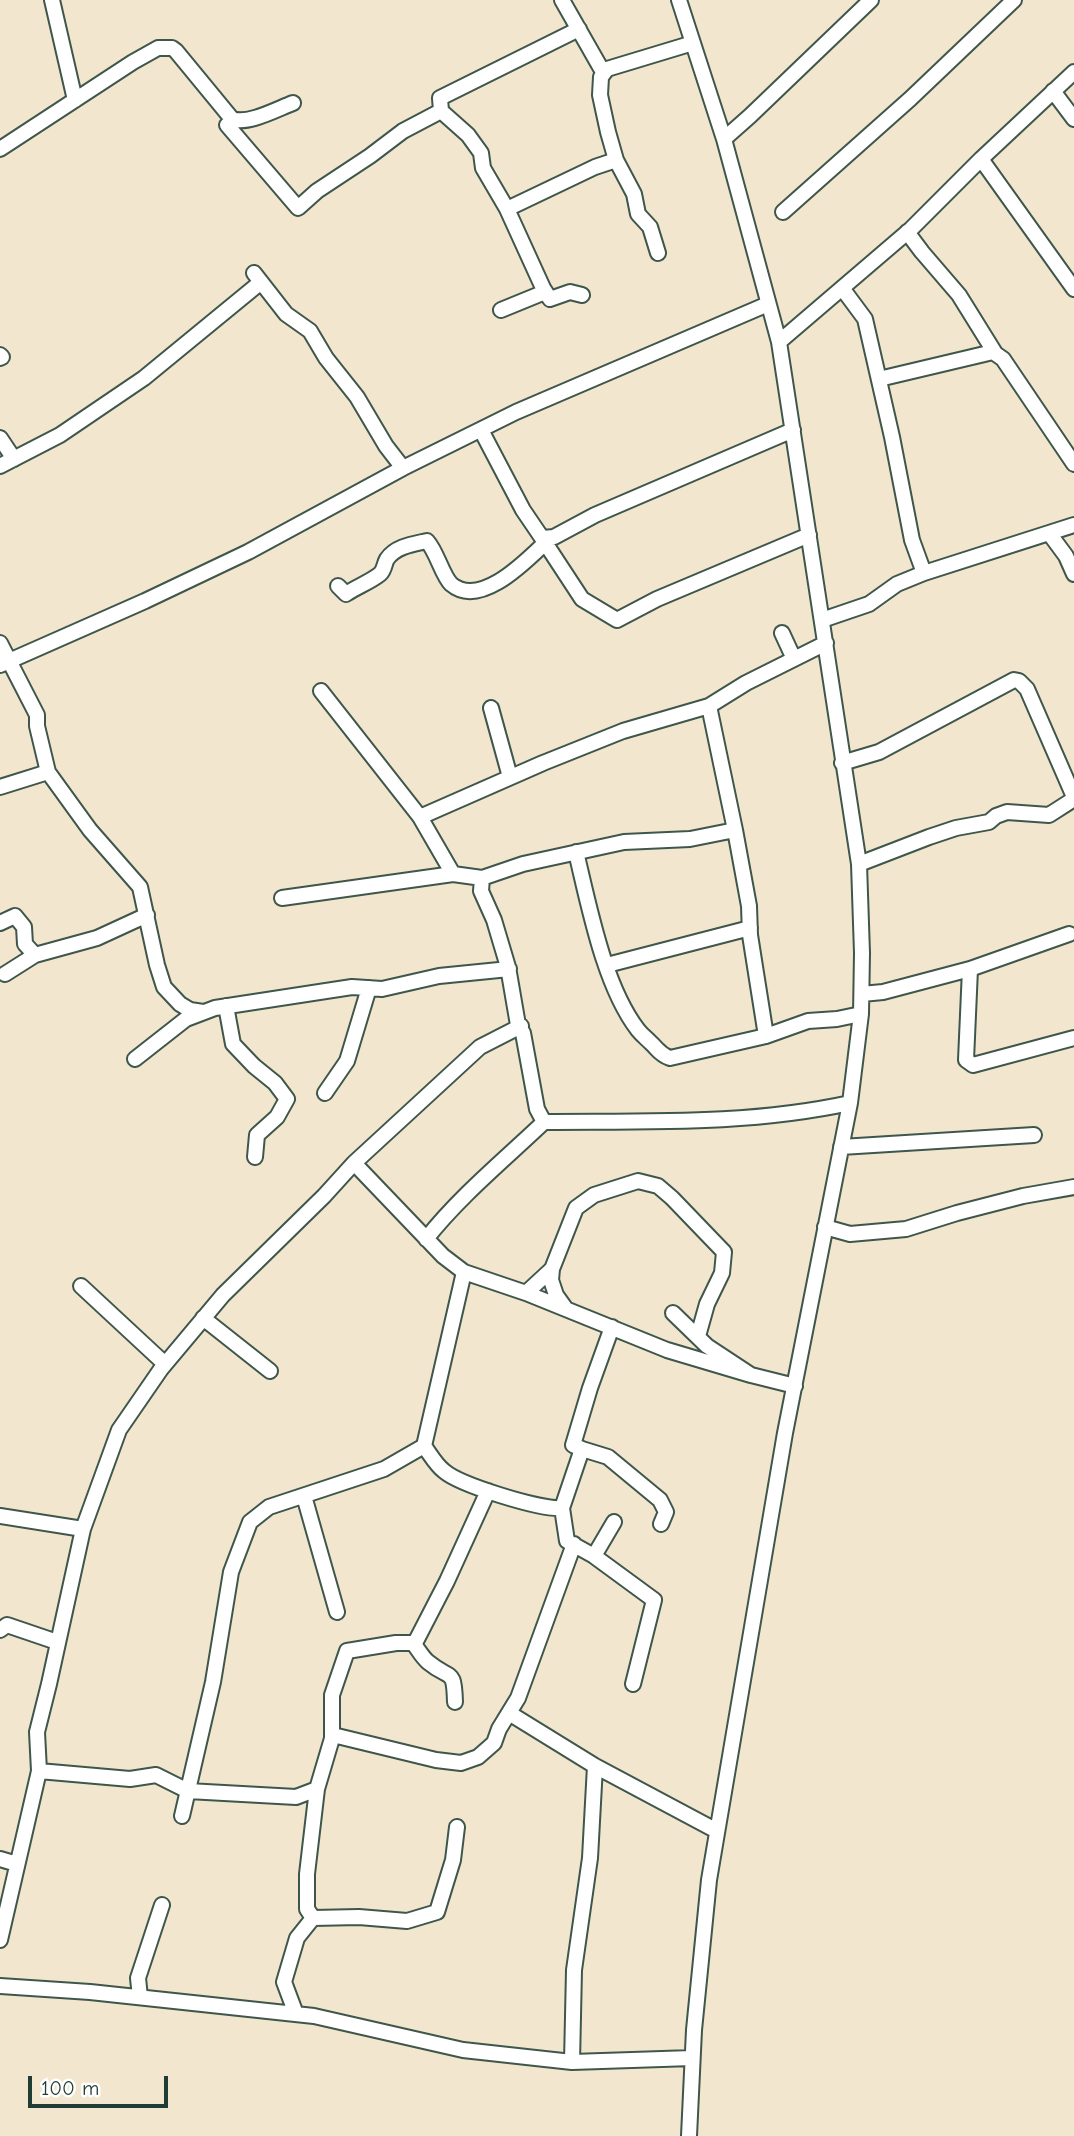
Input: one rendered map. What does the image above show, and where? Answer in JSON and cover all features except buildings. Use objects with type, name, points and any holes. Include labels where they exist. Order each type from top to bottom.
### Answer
[{"type":"street","points":[[52,0],[75,100]]},
{"type":"street","points":[[562,0],[603,72],[600,95],[616,160],[634,194],[638,214],[654,235],[658,253]]},
{"type":"street","points":[[679,0],[724,139],[779,342],[859,864],[862,994],[862,1014],[850,1103],[756,1595],[716,1831],[694,2030],[689,2136]]},
{"type":"street","points":[[724,139],[871,0]]},
{"type":"street","points":[[783,212],[910,99],[1013,0]]},
{"type":"street","points":[[579,29],[440,99],[441,111],[468,135],[481,153],[483,168],[507,209],[550,299],[570,292],[582,295]]},
{"type":"street","points":[[603,72],[693,43]]},
{"type":"street","points":[[0,149],[158,48],[176,51],[232,119],[249,120],[293,103]]},
{"type":"street","points":[[779,342],[907,232],[1074,72]]},
{"type":"street","points":[[1053,91],[1074,119]]},
{"type":"street","points":[[227,125],[298,208],[317,191],[403,131],[441,111]]},
{"type":"street","points":[[981,159],[1074,289]]},
{"type":"street","points":[[507,209],[595,167],[616,160]]},
{"type":"street","points":[[907,232],[958,295],[995,353],[1003,359],[1074,464]]},
{"type":"street","points":[[0,466],[60,435],[144,378],[258,278],[286,314],[310,331],[403,468]]},
{"type":"street","points":[[842,288],[865,319],[912,540],[924,573]]},
{"type":"street","points":[[502,310],[545,292]]},
{"type":"street","points":[[5,663],[248,552],[403,468],[516,412],[768,304]]},
{"type":"street","points":[[879,379],[995,353]]},
{"type":"street","points":[[481,429],[523,510],[582,599],[617,620],[657,599],[809,535]]},
{"type":"street","points":[[338,586],[346,594],[378,576],[388,558],[399,549],[408,544],[427,541],[450,583],[463,590],[478,590],[494,585],[513,572],[543,541],[595,515],[793,430]]},
{"type":"street","points":[[0,438],[14,459]]},
{"type":"street","points":[[822,620],[869,604],[897,584],[924,573],[1074,525]]},
{"type":"street","points":[[1049,533],[1066,556],[1074,574]]},
{"type":"street","points":[[782,633],[794,659]]},
{"type":"street","points":[[0,643],[5,663],[37,715],[48,772],[90,830],[140,887],[156,965],[164,987],[180,1004],[190,1010],[203,1012]]},
{"type":"street","points":[[420,817],[623,731],[709,706],[746,683],[826,643]]},
{"type":"street","points":[[842,763],[879,752],[1014,680],[1027,689],[1074,798],[1049,815],[1007,812],[989,822],[929,836],[859,864]]},
{"type":"street","points":[[321,691],[420,817],[453,874]]},
{"type":"street","points":[[709,706],[744,873],[766,1036]]},
{"type":"street","points":[[491,708],[510,777]]},
{"type":"street","points":[[0,787],[48,772]]},
{"type":"street","points":[[282,898],[453,874],[482,878],[523,864],[624,842],[690,839],[735,830]]},
{"type":"street","points":[[576,852],[597,938],[618,994],[639,1032],[652,1043],[658,1053],[670,1058],[766,1036],[808,1021],[862,1014]]},
{"type":"street","points":[[482,878],[481,891],[494,920],[509,969],[537,1109],[544,1122]]},
{"type":"street","points":[[5,969],[35,955],[97,938],[147,915]]},
{"type":"street","points":[[0,923],[15,916],[24,927],[26,944],[35,955]]},
{"type":"street","points":[[607,965],[750,928]]},
{"type":"street","points":[[862,994],[883,992],[970,969],[1069,934]]},
{"type":"street","points":[[135,1059],[186,1019],[226,1006],[352,987],[382,989],[439,976],[509,969]]},
{"type":"street","points":[[970,969],[966,1060],[973,1065],[1074,1038]]},
{"type":"street","points":[[325,1093],[347,1061],[369,988]]},
{"type":"street","points":[[226,1006],[233,1044],[275,1083],[287,1099],[276,1117],[257,1135],[255,1157]]},
{"type":"street","points":[[0,1940],[38,1771],[37,1732],[83,1529],[119,1430],[165,1364],[223,1295],[354,1163],[480,1047],[520,1026]]},
{"type":"street","points":[[426,1239],[449,1210],[544,1122],[722,1120],[808,1112],[850,1103]]},
{"type":"street","points":[[841,1146],[1034,1135]]},
{"type":"street","points":[[354,1163],[443,1256],[464,1272],[526,1293],[667,1350],[795,1387]]},
{"type":"street","points":[[566,1309],[556,1295],[551,1280],[552,1269],[576,1208],[594,1195],[638,1181],[658,1186],[673,1198],[724,1252],[722,1273],[707,1304],[698,1336]]},
{"type":"street","points":[[825,1227],[850,1234],[906,1229],[1023,1196],[1074,1187]]},
{"type":"street","points":[[526,1293],[552,1269]]},
{"type":"street","points":[[182,1816],[213,1682],[230,1572],[250,1522],[269,1507],[384,1469],[424,1446],[464,1272]]},
{"type":"street","points":[[81,1286],[165,1364]]},
{"type":"street","points":[[673,1313],[708,1346],[751,1375]]},
{"type":"street","points":[[203,1318],[270,1371]]},
{"type":"street","points":[[612,1327],[573,1445],[608,1457],[660,1500],[666,1512],[661,1524]]},
{"type":"street","points":[[424,1446],[445,1472],[488,1491],[529,1504],[562,1508]]},
{"type":"street","points":[[582,1450],[562,1508],[567,1541],[594,1556],[654,1600],[633,1684]]},
{"type":"street","points":[[313,1918],[307,1909],[307,1874],[317,1789],[332,1737],[332,1695],[346,1651],[396,1643],[415,1643],[488,1491]]},
{"type":"street","points":[[304,1496],[337,1612]]},
{"type":"street","points":[[0,1516],[83,1529]]},
{"type":"street","points":[[594,1556],[614,1522]]},
{"type":"street","points":[[332,1737],[436,1760],[461,1763],[478,1758],[494,1743],[499,1729],[518,1698],[574,1544]]},
{"type":"street","points":[[0,1630],[7,1625],[57,1642]]},
{"type":"street","points":[[413,1643],[429,1662],[447,1672],[454,1681],[455,1702]]},
{"type":"street","points":[[509,1713],[595,1766],[716,1831]]},
{"type":"street","points":[[572,2062],[574,1970],[590,1858],[595,1766]]},
{"type":"street","points":[[38,1771],[130,1779],[156,1776],[188,1791],[296,1797],[317,1789]]},
{"type":"street","points":[[313,1918],[359,1917],[407,1921],[437,1912],[453,1860],[457,1827]]},
{"type":"street","points":[[0,1859],[17,1864]]},
{"type":"street","points":[[140,1997],[138,1978],[162,1905]]},
{"type":"street","points":[[296,2014],[284,1982],[297,1938],[313,1918]]},
{"type":"street","points":[[0,1986],[90,1992],[314,2016],[463,2050],[572,2062],[692,2058]]}]
